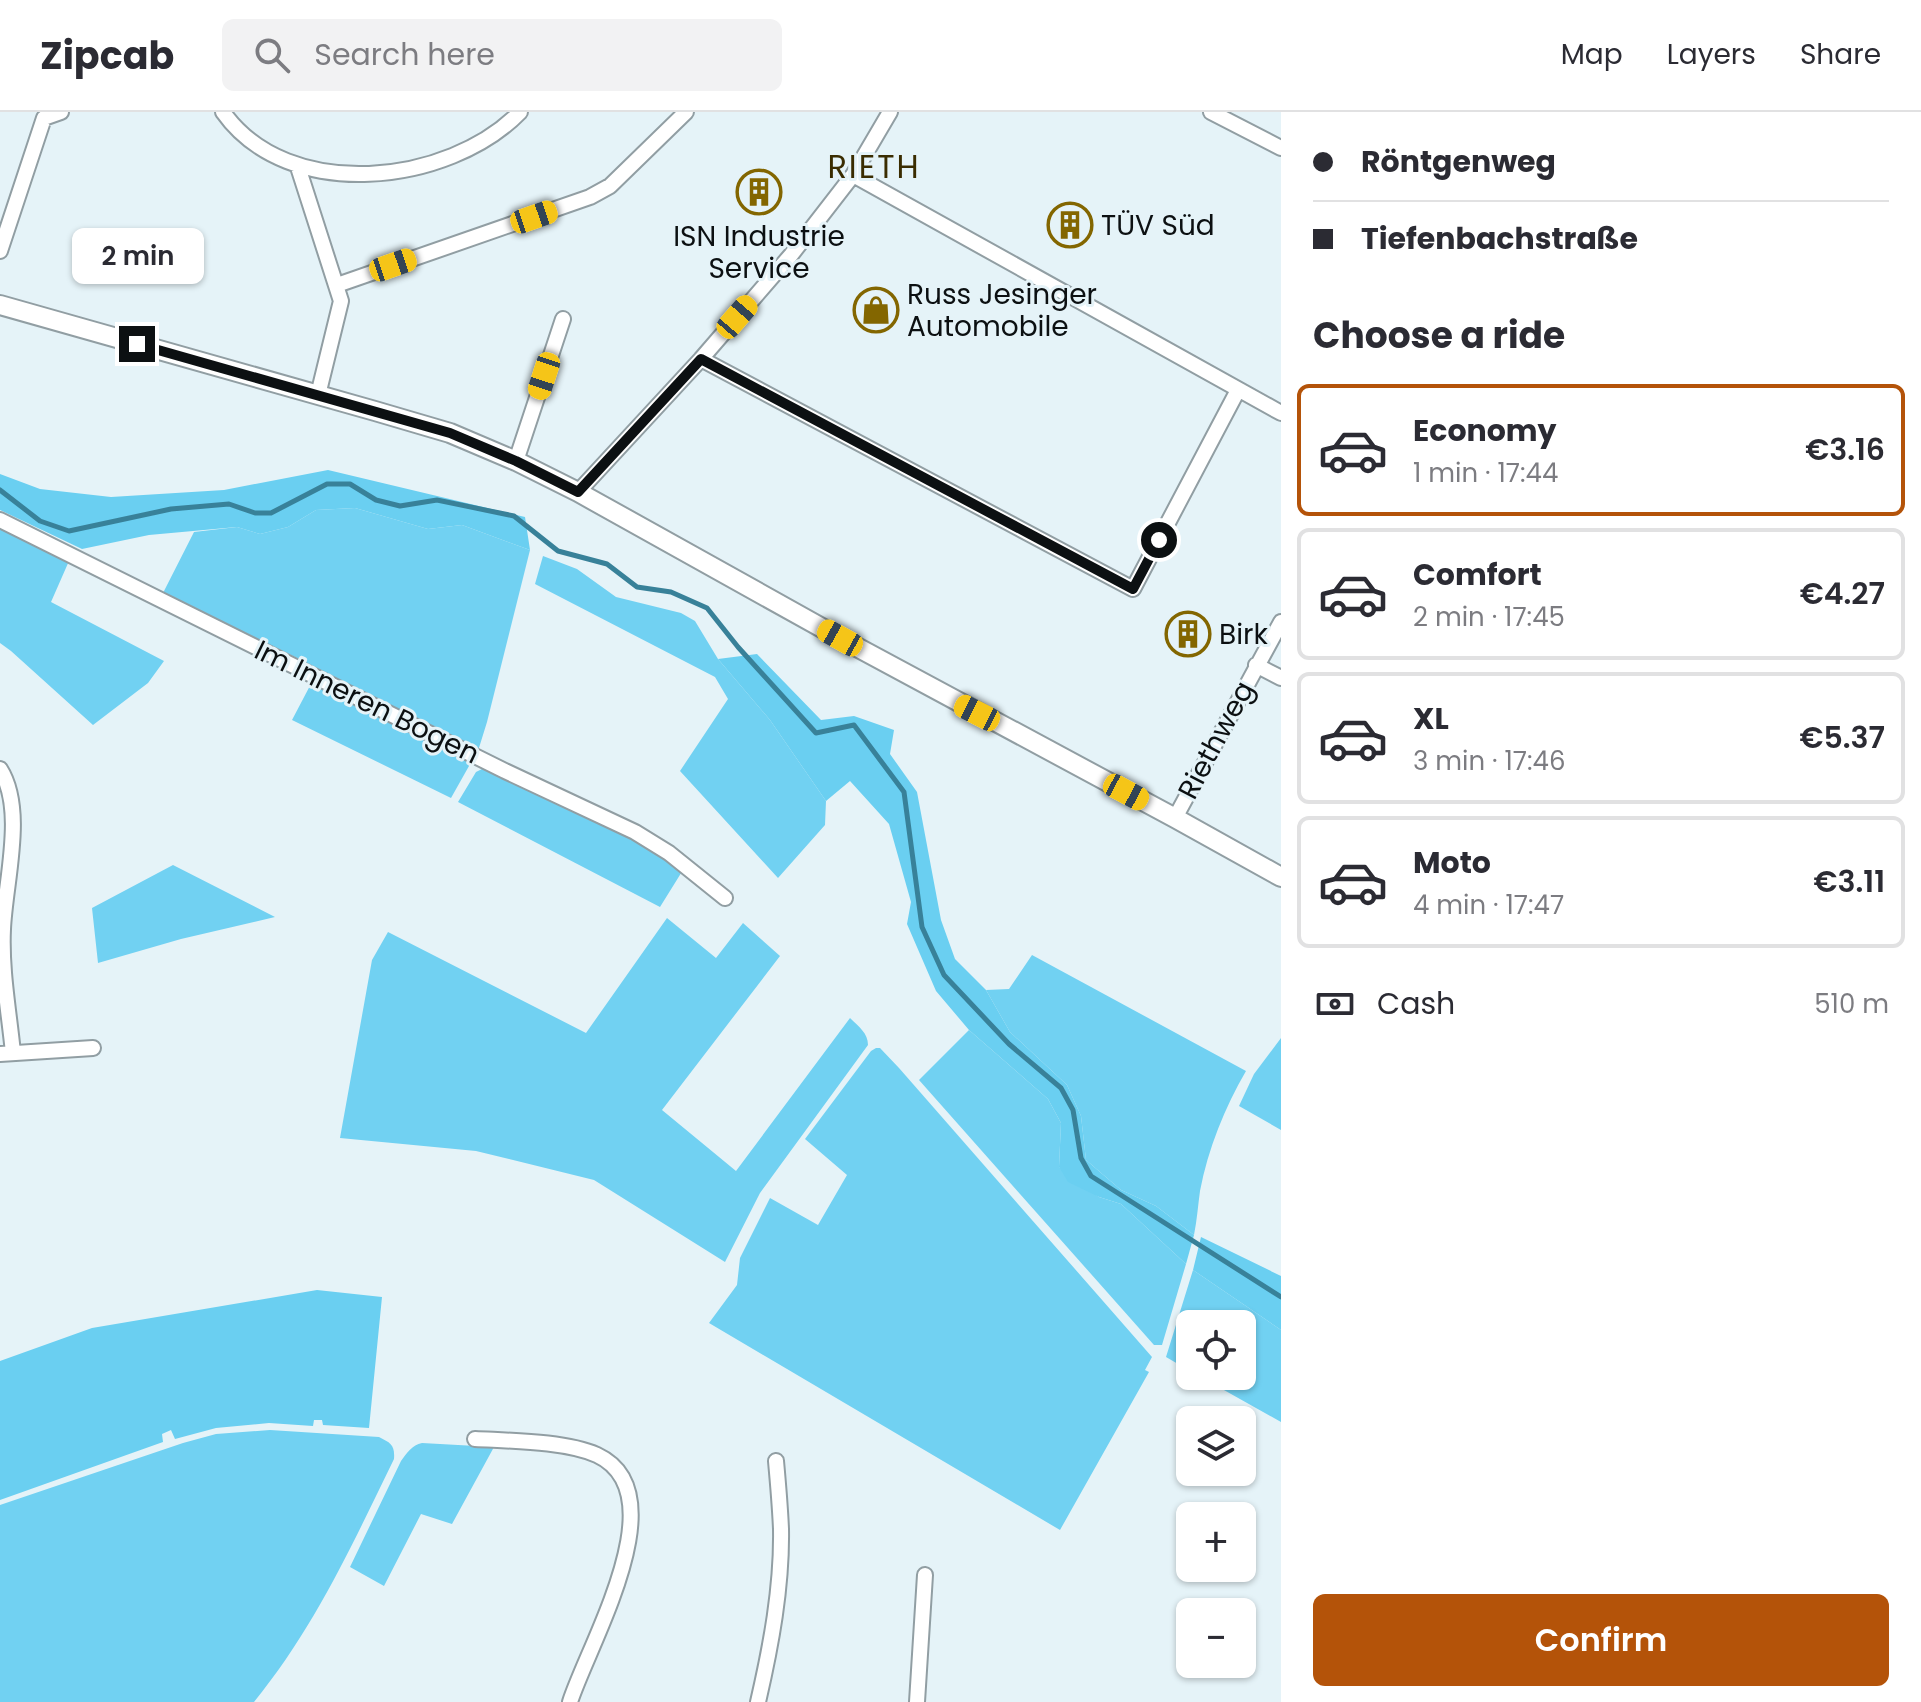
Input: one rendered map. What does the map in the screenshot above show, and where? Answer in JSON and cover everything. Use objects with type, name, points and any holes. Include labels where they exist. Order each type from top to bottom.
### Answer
[{"type":"street","points":[[0,251],[44,118],[61,112]]},
{"type":"street","points":[[223,112],[262,149],[298,167],[356,175],[388,173],[440,161],[488,138],[520,112]]},
{"type":"street","points":[[578,492],[701,359],[791,255],[853,175],[890,112]]},
{"type":"street","points":[[1211,112],[1281,148]]},
{"type":"street","points":[[337,285],[590,197],[610,186],[678,115]]},
{"type":"street","points":[[298,167],[341,301],[318,395]]},
{"type":"street","points":[[853,175],[1281,413]]},
{"type":"street","points":[[0,305],[450,433],[516,461],[1281,877]]},
{"type":"street","points":[[516,461],[563,319]]},
{"type":"street","points":[[701,359],[1133,589],[1238,390]]},
{"type":"street","name":"Im Inneren Bogen","points":[[0,520],[505,771],[635,832],[669,853],[725,898]]},
{"type":"street","name":"Riethweg","points":[[1175,818],[1281,622]]},
{"type":"street","points":[[1256,665],[1281,678]]},
{"type":"street","points":[[0,769],[10,789],[12,808],[3,930],[6,1054],[93,1048]]},
{"type":"street","points":[[475,1439],[584,1450],[601,1457],[619,1471],[629,1494],[632,1520],[624,1563],[570,1702]]},
{"type":"street","points":[[758,1702],[778,1584],[781,1531],[776,1461]]},
{"type":"street","points":[[917,1702],[925,1575]]},
{"type":"shaded area","points":[[328,470],[525,517],[530,550],[462,525],[428,529],[355,508],[316,510],[288,527],[260,534],[237,527],[149,535],[82,549],[0,510],[0,474],[40,489],[111,497],[224,490]]},
{"type":"shaded area","points":[[355,508],[428,529],[462,525],[530,550],[478,751],[163,593],[194,532],[237,527],[260,534],[288,527],[316,510]]},
{"type":"shaded area","points":[[0,525],[69,561],[51,602],[164,661],[148,683],[93,725],[0,643]]},
{"type":"shaded area","points":[[543,556],[577,569],[616,597],[681,613],[695,621],[718,659],[770,720],[826,801],[825,825],[778,878],[680,771],[728,699],[715,677],[535,584]]},
{"type":"shaded area","points":[[757,654],[821,720],[854,716],[894,730],[890,754],[917,792],[941,920],[955,959],[986,990],[1010,1032],[1067,1085],[1081,1116],[1086,1160],[1121,1190],[1156,1206],[1194,1235],[1186,1264],[1121,1204],[1068,1182],[1059,1167],[1061,1123],[1048,1099],[969,1030],[936,991],[907,924],[911,902],[889,824],[850,781],[826,801],[770,720],[718,659]]},
{"type":"shaded area","points":[[313,680],[468,759],[469,766],[451,798],[292,720]]},
{"type":"shaded area","points":[[484,768],[649,845],[683,870],[660,907],[458,802],[476,772]]},
{"type":"shaded area","points":[[173,865],[275,917],[98,963],[92,908]]},
{"type":"shaded area","points":[[667,918],[716,958],[743,923],[780,956],[662,1110],[736,1171],[850,1018],[868,1041],[760,1193],[725,1262],[594,1180],[476,1151],[340,1138],[372,960],[388,932],[586,1033]]},
{"type":"shaded area","points":[[1032,955],[1246,1071],[1213,1144],[1200,1191],[1194,1235],[1156,1206],[1121,1190],[1086,1160],[1081,1116],[1067,1085],[1010,1032],[986,990],[1009,989]]},
{"type":"shaded area","points":[[969,1030],[1048,1099],[1061,1123],[1059,1167],[1099,1197],[1121,1204],[1186,1264],[1162,1345],[1154,1345],[919,1080]]},
{"type":"shaded area","points":[[1281,1038],[1281,1130],[1239,1106],[1254,1074]]},
{"type":"shaded area","points":[[876,1048],[880,1048],[899,1068],[1152,1357],[1145,1370],[1149,1372],[1060,1530],[709,1323],[737,1285],[740,1258],[770,1198],[818,1225],[847,1175],[805,1139]]},
{"type":"shaded area","points":[[1201,1237],[1281,1276],[1281,1330],[1256,1310],[1193,1270]]},
{"type":"shaded area","points":[[1193,1270],[1252,1310],[1181,1310]]},
{"type":"shaded area","points":[[317,1290],[382,1297],[369,1428],[323,1425],[322,1420],[314,1420],[313,1426],[269,1423],[216,1428],[175,1439],[171,1430],[162,1434],[163,1442],[0,1500],[0,1361],[92,1328]]},
{"type":"shaded area","points":[[1256,1313],[1281,1330],[1281,1422],[1224,1390],[1256,1390]]},
{"type":"shaded area","points":[[1176,1325],[1176,1363],[1166,1357]]},
{"type":"shaded area","points":[[270,1430],[379,1437],[391,1445],[394,1459],[314,1615],[254,1702],[0,1702],[0,1505],[183,1443],[216,1434]]},
{"type":"shaded area","points":[[422,1443],[494,1447],[452,1524],[421,1514],[384,1586],[350,1567],[401,1461],[413,1447]]},
{"type":"waterway","points":[[0,490],[40,521],[69,531],[171,509],[229,504],[255,513],[271,513],[327,484],[350,484],[376,500],[400,506],[437,500],[514,516],[558,551],[607,564],[637,587],[671,592],[707,608],[816,733],[854,725],[904,792],[922,927],[944,975],[1009,1044],[1061,1088],[1073,1110],[1081,1158],[1091,1176],[1281,1297]]},
{"type":"place","name":"ISN Industrie Service","points":[[759,192]]},
{"type":"place","name":"TÜV Süd","points":[[1070,225]]},
{"type":"place","name":"Russ Jesinger Automobile","points":[[876,310]]},
{"type":"place","name":"Birk","points":[[1188,634]]},
{"type":"district","name":"RIETH","points":[[874,166]]},
{"type":"route","points":[[137,344],[450,433],[578,492],[701,359],[1133,589],[1159,540]]}]
